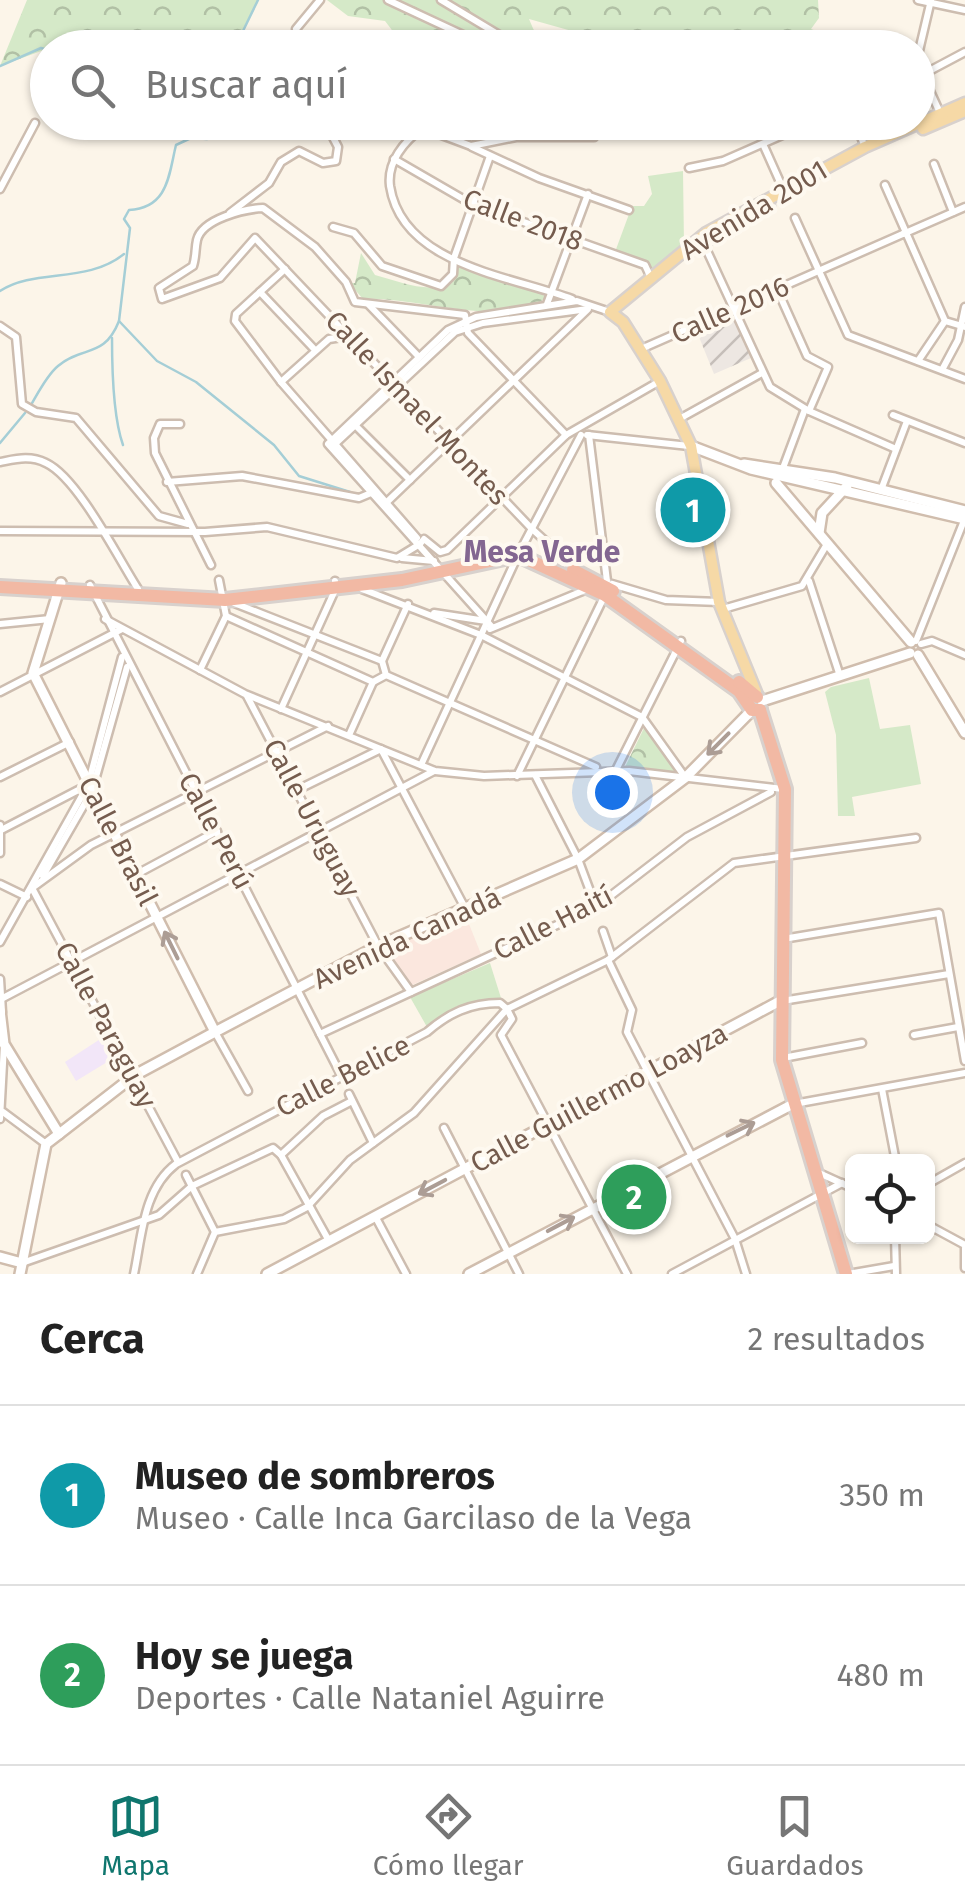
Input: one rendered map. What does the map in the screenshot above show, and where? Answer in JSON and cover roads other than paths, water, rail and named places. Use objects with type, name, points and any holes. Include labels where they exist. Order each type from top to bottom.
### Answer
[{"type":"highway","points":[[520,551],[591,588],[608,588]]},
{"type":"highway","points":[[0,584],[223,590],[336,585],[520,551],[583,574],[608,588],[738,691],[755,700],[779,790],[786,857],[780,1002],[782,1058],[847,1274]]},
{"type":"highway","points":[[92,589],[223,590]]},
{"type":"main road","name":"Avenida 2001","points":[[935,120],[965,107]]},
{"type":"main road","name":"Avenida 2001","points":[[935,120],[942,117]]},
{"type":"main road","name":"Avenida 2001","points":[[613,314],[702,240],[881,140]]},
{"type":"main road","name":"Avenida 2001","points":[[702,240],[894,140]]},
{"type":"main road","points":[[613,314],[641,349],[681,418],[691,446],[720,606],[755,700]]},
{"type":"street","points":[[296,29],[320,0]]},
{"type":"street","points":[[388,0],[452,30]]},
{"type":"street","points":[[441,0],[490,30]]},
{"type":"street","points":[[918,0],[965,10]]},
{"type":"street","points":[[924,30],[931,1]]},
{"type":"street","points":[[935,68],[965,52]]},
{"type":"street","points":[[935,104],[942,117]]},
{"type":"street","points":[[0,189],[30,132]]},
{"type":"street","points":[[229,214],[263,189],[290,155],[300,152],[324,163],[336,162],[338,148],[334,140]]},
{"type":"street","points":[[412,140],[394,159],[389,180],[405,224],[420,241],[454,258],[613,314]]},
{"type":"street","points":[[456,140],[628,210]]},
{"type":"street","points":[[472,146],[501,140]]},
{"type":"street","points":[[690,168],[723,161],[773,140]]},
{"type":"street","points":[[862,140],[865,146]]},
{"type":"street","points":[[764,144],[784,191]]},
{"type":"street","points":[[334,227],[354,234],[382,266],[417,282],[441,286],[453,274],[454,258],[490,156]]},
{"type":"street","name":"Calle 2018","points":[[394,159],[473,204],[645,265],[651,279]]},
{"type":"street","points":[[934,164],[954,212]]},
{"type":"street","points":[[885,185],[945,321],[963,327]]},
{"type":"street","points":[[546,305],[588,194]]},
{"type":"street","points":[[229,214],[256,207],[268,211],[328,260],[346,282],[351,299],[456,312],[467,322],[468,333],[566,435]]},
{"type":"street","name":"Calle 2016","points":[[641,349],[965,207]]},
{"type":"street","name":"Calle Ismael Montes","points":[[229,214],[203,230],[197,238],[194,266],[159,288],[162,299],[220,278],[255,238],[531,528],[583,574]]},
{"type":"street","points":[[795,218],[848,336],[965,379]]},
{"type":"street","points":[[702,240],[762,372],[776,392],[896,449]]},
{"type":"street","points":[[285,268],[234,317],[332,442],[490,624]]},
{"type":"street","points":[[777,289],[807,356],[828,367],[783,468]]},
{"type":"street","points":[[260,292],[314,350]]},
{"type":"street","points":[[332,442],[467,322],[577,300]]},
{"type":"street","points":[[368,304],[422,359]]},
{"type":"street","points":[[942,370],[963,327],[965,306]]},
{"type":"street","points":[[467,322],[590,307]]},
{"type":"street","points":[[385,504],[590,307]]},
{"type":"street","points":[[918,361],[945,321]]},
{"type":"street","points":[[0,326],[16,337],[22,404],[36,412],[76,418],[158,516],[190,528]]},
{"type":"street","points":[[282,382],[328,338],[349,336]]},
{"type":"street","points":[[681,418],[762,372]]},
{"type":"street","points":[[421,764],[480,635],[490,624],[531,528],[582,433],[660,380]]},
{"type":"street","points":[[894,415],[965,442]]},
{"type":"street","points":[[881,492],[907,421]]},
{"type":"street","points":[[354,423],[410,480]]},
{"type":"street","points":[[180,424],[160,424],[154,438],[155,453],[211,564]]},
{"type":"street","points":[[401,558],[424,539],[440,552],[447,550],[566,435],[582,433],[691,446],[760,471],[965,510]]},
{"type":"street","points":[[518,776],[608,588],[582,433]]},
{"type":"street","points":[[0,462],[28,457],[49,464],[72,488],[138,588]]},
{"type":"street","points":[[744,464],[783,468],[847,485]]},
{"type":"street","points":[[760,471],[819,532],[915,647],[964,733]]},
{"type":"street","points":[[167,482],[242,476],[359,498],[374,490]]},
{"type":"street","points":[[819,532],[822,513],[847,485]]},
{"type":"street","points":[[881,492],[965,519],[915,647]]},
{"type":"street","points":[[0,531],[267,527],[441,567]]},
{"type":"street","points":[[828,543],[809,580],[840,678]]},
{"type":"street","points":[[608,588],[720,606],[809,580]]},
{"type":"street","points":[[356,583],[480,635],[642,717],[685,778]]},
{"type":"street","points":[[280,709],[336,585]]},
{"type":"street","points":[[33,673],[60,586]]},
{"type":"street","points":[[423,611],[490,624],[591,588]]},
{"type":"street","name":"Calle Perú","points":[[92,589],[112,636],[342,1077]]},
{"type":"street","points":[[223,590],[382,661]]},
{"type":"street","points":[[200,670],[226,616],[223,590]]},
{"type":"street","points":[[386,675],[382,661],[408,604]]},
{"type":"street","points":[[226,616],[373,682]]},
{"type":"street","points":[[0,624],[50,619]]},
{"type":"street","points":[[105,620],[246,694],[435,770],[518,776],[616,770],[779,790]]},
{"type":"street","points":[[0,692],[122,630]]},
{"type":"street","points":[[755,700],[840,678],[932,641],[965,655]]},
{"type":"street","points":[[616,770],[680,644]]},
{"type":"street","points":[[90,788],[123,656]]},
{"type":"street","points":[[0,942],[67,839],[90,788],[128,664]]},
{"type":"street","name":"Calle Brasil","points":[[33,673],[248,1091]]},
{"type":"street","points":[[386,675],[602,770]]},
{"type":"street","points":[[350,733],[373,682],[386,675]]},
{"type":"street","name":"Calle Uruguay","points":[[246,694],[378,946],[411,992]]},
{"type":"street","name":"Avenida Canadá","points":[[46,1144],[135,1075],[297,988],[378,946],[578,859],[685,778],[755,700]]},
{"type":"street","points":[[32,888],[91,846],[330,725]]},
{"type":"street","points":[[0,777],[70,742]]},
{"type":"street","points":[[381,749],[466,910]]},
{"type":"street","points":[[297,790],[381,749]]},
{"type":"street","points":[[3,998],[435,770]]},
{"type":"street","points":[[535,776],[578,859],[596,907]]},
{"type":"street","points":[[0,852],[1,828],[90,788]]},
{"type":"street","name":"Calle Haití","points":[[320,1034],[596,907],[686,838],[779,790]]},
{"type":"street","points":[[135,874],[217,832]]},
{"type":"street","points":[[627,1274],[501,1035],[524,1005],[610,959],[734,864],[916,838]]},
{"type":"street","points":[[0,884],[27,897]]},
{"type":"street","name":"Calle Paraguay","points":[[32,888],[178,1162]]},
{"type":"street","points":[[783,939],[939,913],[965,1061]]},
{"type":"street","points":[[603,931],[610,959],[632,1010],[625,1027],[735,1240],[746,1274]]},
{"type":"street","name":"Calle Guillermo Loayza","points":[[267,1274],[780,1002],[949,974]]},
{"type":"street","points":[[0,979],[4,1044],[1,1114],[46,1144],[21,1268]]},
{"type":"street","name":"Calle Belice","points":[[178,1162],[427,1032],[443,1016],[484,1003],[500,1003],[507,1010],[524,1005]]},
{"type":"street","points":[[214,1232],[284,1219],[307,1207],[350,1160],[414,1113],[507,1010],[512,1019]]},
{"type":"street","points":[[914,1035],[958,1027]]},
{"type":"street","points":[[4,1044],[59,1134]]},
{"type":"street","points":[[782,1058],[862,1044]]},
{"type":"street","points":[[468,1274],[690,1154],[793,1104],[965,1073]]},
{"type":"street","points":[[882,1088],[894,1154]]},
{"type":"street","points":[[281,1155],[323,1116],[350,1098],[373,1143]]},
{"type":"street","points":[[444,1128],[519,1274]]},
{"type":"street","points":[[0,1257],[21,1268],[146,1220],[165,1210],[192,1186],[268,1149],[281,1155],[329,1240]]},
{"type":"street","points":[[134,1274],[157,1182],[178,1162]]},
{"type":"street","points":[[935,1180],[965,1162]]},
{"type":"street","points":[[813,1170],[845,1184]]},
{"type":"street","points":[[186,1175],[214,1232],[197,1274]]},
{"type":"street","points":[[672,1274],[842,1183]]},
{"type":"street","points":[[375,1216],[406,1274]]},
{"type":"street","points":[[935,1230],[965,1246],[965,1268]]},
{"type":"street","points":[[847,1274],[895,1270],[895,1244]]},
{"type":"waterway","points":[[243,30],[258,0]]},
{"type":"waterway","points":[[0,66],[30,53]]},
{"type":"waterway","points":[[187,140],[176,145],[160,196],[142,208],[129,210],[124,219],[130,228],[119,321],[157,361],[196,382],[274,445],[299,476],[350,492]]},
{"type":"waterway","points":[[0,291],[29,280],[94,269],[124,254]]},
{"type":"waterway","points":[[31,405],[54,370],[107,341],[119,321]]},
{"type":"waterway","points":[[112,338],[115,407],[123,445]]},
{"type":"waterway","points":[[0,443],[25,413]]},
{"type":"place","name":"Museo de sombreros","points":[[693,510]]},
{"type":"place","name":"Hoy se juega","points":[[634,1197]]},
{"type":"district","name":"Mesa Verde","points":[[542,552]]}]
